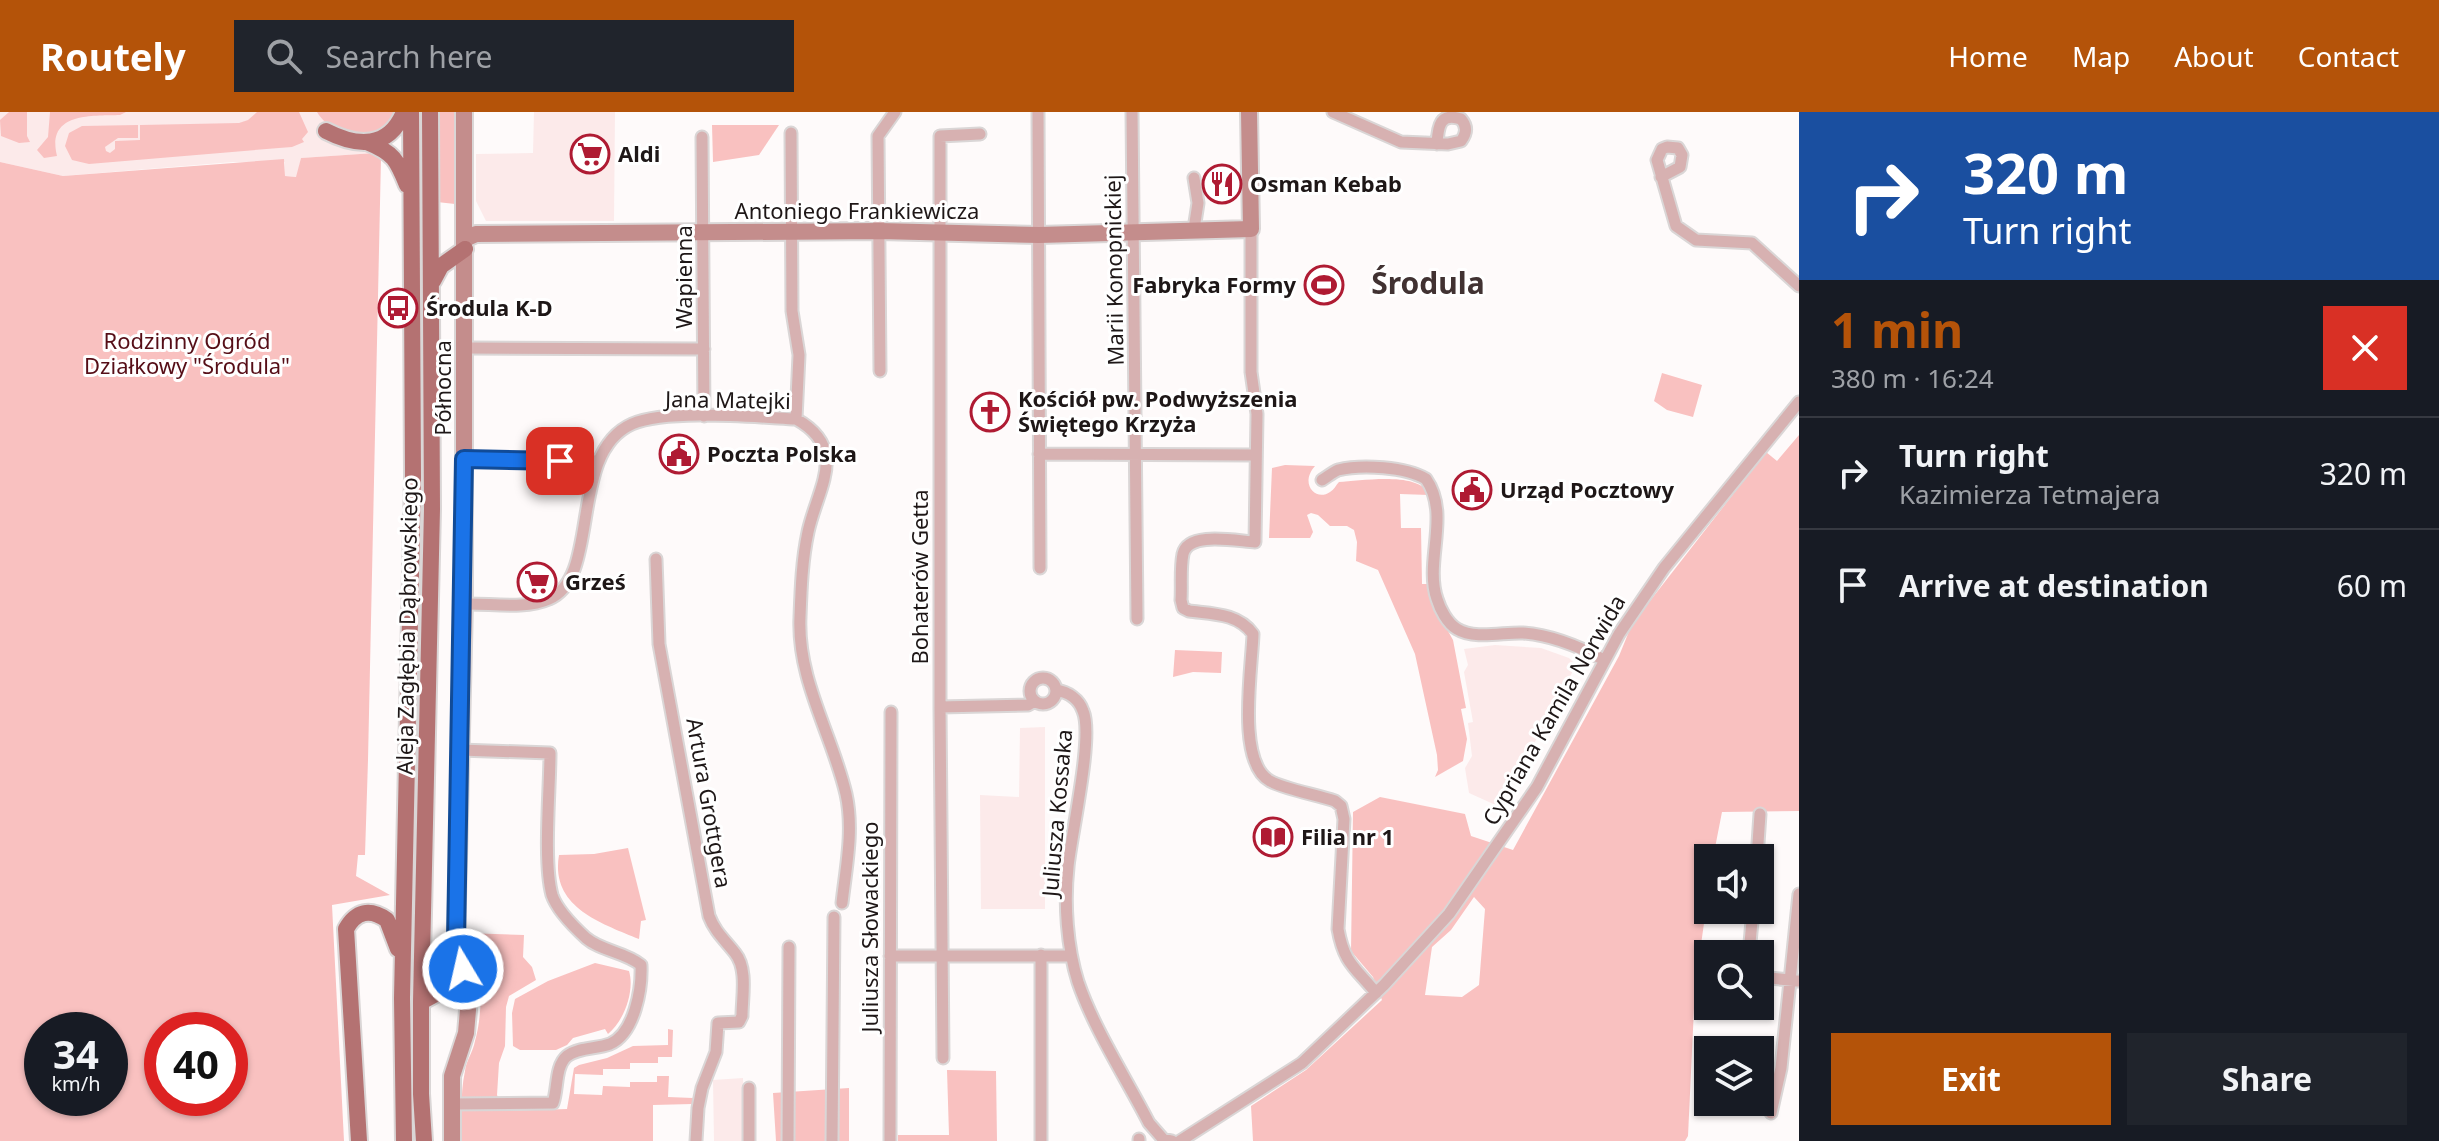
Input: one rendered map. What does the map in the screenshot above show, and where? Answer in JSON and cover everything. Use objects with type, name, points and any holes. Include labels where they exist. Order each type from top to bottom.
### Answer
[{"type":"main road","points":[[367,142],[391,135],[404,112]]},
{"type":"main road","name":"Aleja Zagłębia Dąbrowskiego","points":[[404,1141],[402,966],[413,477],[411,112]]},
{"type":"main road","name":"Aleja Zagłębia Dąbrowskiego","points":[[424,1141],[421,1002],[432,525],[430,112]]},
{"type":"main road","points":[[326,131],[340,138],[367,142],[394,156],[402,167],[411,195]]},
{"type":"main road","points":[[431,233],[446,242],[465,244]]},
{"type":"main road","points":[[432,287],[436,271],[465,244]]},
{"type":"main road","points":[[359,1141],[345,937],[351,920],[359,913],[373,912],[387,920],[394,931],[402,966]]},
{"type":"main road","points":[[421,1002],[445,989],[466,986]]},
{"type":"street","name":"Północna","points":[[452,1141],[452,1076],[466,1033],[468,1010],[456,942],[464,604],[464,112]]},
{"type":"street","points":[[880,371],[878,136],[895,112]]},
{"type":"street","points":[[1038,112],[1040,568]]},
{"type":"street","name":"Marii Konopnickiej","points":[[1132,112],[1137,619]]},
{"type":"street","points":[[1249,112],[1251,372],[1257,414],[1255,542],[1190,542],[1184,551],[1183,608],[1235,618],[1246,624],[1253,634],[1249,737],[1252,758],[1262,775],[1272,782],[1335,801],[1341,806],[1344,819],[1338,929],[1341,947],[1347,961],[1376,993]]},
{"type":"street","points":[[1333,112],[1401,142],[1437,144]]},
{"type":"street","points":[[791,133],[792,311],[799,355],[796,419]]},
{"type":"street","name":"Bohaterów Getta","points":[[943,1058],[940,136],[980,134]]},
{"type":"street","name":"Wapienna","points":[[702,137],[704,416]]},
{"type":"street","points":[[1661,177],[1676,226],[1696,240],[1752,243],[1799,286]]},
{"type":"street","points":[[1194,178],[1198,203],[1194,229]]},
{"type":"street","name":"Antoniego Frankiewicza","points":[[465,244],[476,234],[489,233],[880,231],[1039,235],[1251,229]]},
{"type":"street","points":[[466,348],[704,349]]},
{"type":"street","name":"Cypriana Kamila Norwida","points":[[1180,1141],[1283,1078],[1302,1063],[1376,993],[1449,914],[1537,787],[1604,660],[1664,568],[1799,402]]},
{"type":"street","name":"Jana Matejki","points":[[464,604],[537,602],[554,597],[562,589],[579,553],[598,461],[614,436],[632,424],[660,418],[704,416],[796,419],[809,426],[827,456],[828,469],[808,529],[799,631],[804,668],[846,797],[849,854],[842,903]]},
{"type":"street","points":[[1039,454],[1256,455]]},
{"type":"street","points":[[464,459],[598,461]]},
{"type":"street","points":[[1322,480],[1337,470],[1383,468],[1403,469],[1426,479],[1437,501],[1435,589],[1444,615],[1452,625],[1457,630],[1472,634],[1525,633],[1542,636],[1569,643],[1604,660]]},
{"type":"street","name":"Artura Grottgera","points":[[656,559],[659,644],[709,916],[715,931],[735,952],[743,972],[742,1016],[739,1022],[718,1023],[716,1052],[698,1108],[696,1141]]},
{"type":"street","points":[[940,707],[1028,705],[1035,701],[1047,703],[1052,701],[1056,690],[1050,680],[1035,681],[1030,691],[1035,701]]},
{"type":"street","name":"Juliusza Kossaka","points":[[1056,690],[1066,692],[1079,702],[1085,716],[1083,759],[1067,870],[1071,956],[1079,984],[1106,1042],[1149,1123],[1168,1140]]},
{"type":"street","name":"Juliusza Słowackiego","points":[[890,1141],[891,712]]},
{"type":"street","points":[[451,1104],[553,1103],[560,1067],[567,1056],[579,1050],[608,1045],[620,1036],[633,1015],[642,977],[641,965],[632,958],[588,940],[557,906],[553,895],[549,843],[550,753],[460,750]]},
{"type":"street","points":[[1758,844],[1760,814]]},
{"type":"street","points":[[1774,1100],[1795,980],[1799,894]]},
{"type":"street","points":[[832,1141],[834,917]]},
{"type":"street","points":[[788,1141],[789,947]]},
{"type":"street","points":[[1041,955],[1041,1141]]},
{"type":"street","points":[[890,956],[1071,956]]},
{"type":"street","points":[[1774,978],[1795,980]]},
{"type":"street","points":[[749,1088],[749,1141]]},
{"type":"shaded area","points":[[0,112],[398,112],[375,153],[301,158],[297,177],[285,176],[285,162],[233,162],[63,176],[0,162]]},
{"type":"shaded area","points":[[534,112],[615,112],[614,221],[486,221],[476,201],[476,154],[533,153]]},
{"type":"shaded area","points":[[1495,645],[1541,648],[1569,658],[1574,663],[1574,669],[1500,807],[1469,793],[1465,768],[1472,756],[1468,723],[1473,722],[1464,672],[1468,665],[1464,649]]},
{"type":"shaded area","points":[[1045,727],[1045,909],[981,909],[980,795],[1019,797],[1020,728]]},
{"type":"shaded area","points":[[743,1078],[744,1141],[714,1141],[713,1080]]},
{"type":"green space","points":[[9,112],[27,112],[30,142],[19,143],[1,136],[0,120]]},
{"type":"green space","points":[[50,112],[126,112],[74,119],[65,124],[58,131],[55,142],[57,156],[44,158],[37,150],[48,137]]},
{"type":"green space","points":[[257,112],[299,112],[308,132],[302,139],[304,142],[292,147],[89,164],[72,160],[65,146],[69,133],[82,126],[138,125],[138,138],[118,138],[105,147],[110,153],[115,149],[115,141],[140,140],[140,125],[239,123]]},
{"type":"green space","points":[[317,112],[398,112],[386,130],[358,134],[331,126]]},
{"type":"green space","points":[[437,112],[456,112],[455,204],[437,202]]},
{"type":"green space","points":[[712,125],[779,125],[759,155],[713,162]]},
{"type":"green space","name":"Rodzinny Ogród Działkowy \"Środula\"","points":[[375,153],[381,157],[365,855],[358,855],[356,876],[390,895],[332,905],[344,1141],[0,1141],[0,162],[63,176],[284,159],[285,176],[296,177],[301,158]]},
{"type":"green space","points":[[1662,373],[1702,385],[1693,417],[1667,410],[1654,401]]},
{"type":"green space","points":[[1799,435],[1799,811],[1722,812],[1716,844],[1694,844],[1694,924],[1704,924],[1702,940],[1694,940],[1694,1008],[1688,1136],[1685,1141],[1253,1141],[1251,1106],[1306,1070],[1382,1000],[1373,977],[1351,951],[1353,812],[1380,797],[1465,814],[1471,836],[1513,850],[1619,656],[1632,624],[1766,452],[1777,461]],"holes":[[[1474,897],[1485,909],[1479,985],[1462,997],[1425,995],[1432,947],[1451,930]]]},
{"type":"green space","points":[[1315,466],[1310,473],[1309,485],[1320,495],[1331,491],[1339,482],[1389,479],[1414,483],[1429,495],[1400,494],[1401,528],[1421,528],[1422,584],[1430,584],[1439,615],[1453,640],[1466,708],[1461,709],[1467,739],[1463,761],[1435,777],[1437,755],[1415,654],[1378,570],[1356,561],[1354,530],[1347,526],[1330,526],[1311,513],[1307,515],[1313,532],[1310,538],[1269,538],[1272,468]]},
{"type":"green space","points":[[1175,650],[1222,652],[1221,673],[1193,672],[1173,677]]},
{"type":"green space","points":[[628,848],[646,920],[641,921],[639,939],[581,910],[562,888],[558,873],[559,855],[594,854]]},
{"type":"green space","points":[[465,933],[524,935],[523,957],[532,967],[536,980],[509,996],[506,1007],[505,1046],[499,1063],[497,1095],[504,1111],[567,1109],[574,1068],[633,1046],[668,1045],[668,1029],[673,1030],[672,1057],[658,1057],[658,1063],[630,1063],[630,1069],[603,1069],[603,1075],[575,1074],[574,1094],[602,1095],[603,1086],[630,1087],[630,1082],[657,1082],[657,1076],[669,1076],[668,1097],[693,1098],[692,1104],[653,1105],[653,1141],[462,1141],[463,1080],[477,1032],[481,997],[478,973],[469,956]]},
{"type":"green space","points":[[595,963],[629,971],[629,996],[614,1028],[608,1034],[605,1029],[573,1038],[556,1050],[520,1050],[513,1046],[512,1013],[515,999],[548,981]]},
{"type":"green space","points":[[947,1070],[996,1071],[997,1141],[898,1141],[898,1135],[949,1135]]},
{"type":"green space","points":[[849,1088],[849,1141],[776,1141],[773,1093]]},
{"type":"place","name":"Aldi","points":[[590,154]]},
{"type":"place","name":"Osman Kebab","points":[[1222,184]]},
{"type":"place","name":"Fabryka Formy","points":[[1324,285]]},
{"type":"place","name":"Środula K-D","points":[[398,308]]},
{"type":"place","name":"Kościół pw. Podwyższenia Świętego Krzyża","points":[[990,412]]},
{"type":"place","name":"Poczta Polska","points":[[679,454]]},
{"type":"place","name":"Urząd Pocztowy","points":[[1472,490]]},
{"type":"place","name":"Grześ","points":[[537,582]]},
{"type":"place","name":"Filia nr 1","points":[[1273,837]]},
{"type":"district","name":"Środula","points":[[1428,284]]},
{"type":"route","points":[[463,969],[456,942],[464,604],[464,459],[560,461]]}]
